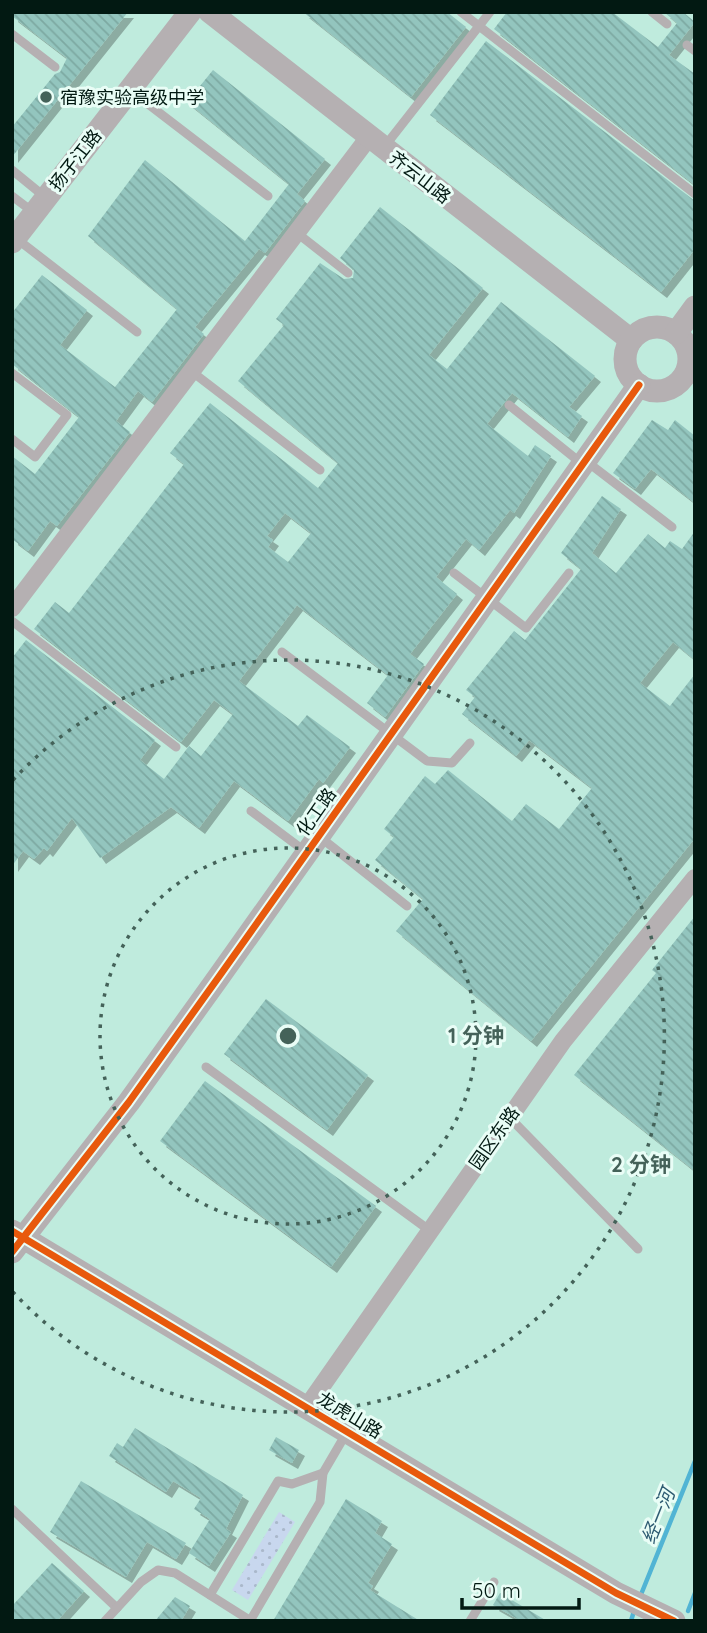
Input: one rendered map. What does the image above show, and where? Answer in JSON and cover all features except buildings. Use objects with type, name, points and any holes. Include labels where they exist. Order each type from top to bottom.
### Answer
[{"type":"street","name":"扬子江路","points":[[14,240],[190,12]]},
{"type":"street","name":"齐云山路","points":[[211,12],[631,340]]},
{"type":"street","points":[[12,608],[297,233],[376,143]]},
{"type":"street","points":[[676,333],[695,307]]},
{"type":"street","points":[[648,328],[663,328],[676,333],[688,353],[689,381],[658,391],[639,385],[625,364],[631,340],[648,328]]},
{"type":"street","name":"化工路","points":[[16,1241],[137,1091],[639,385]]},
{"type":"street","name":"园区东路","points":[[307,1407],[563,1041],[695,878]]},
{"type":"street","name":"龙虎山路","points":[[16,1241],[307,1407],[616,1593],[672,1620]]},
{"type":"lane","points":[[461,12],[695,194]]},
{"type":"lane","points":[[376,143],[490,12]]},
{"type":"lane","points":[[652,12],[667,24]]},
{"type":"lane","points":[[12,34],[55,67]]},
{"type":"lane","points":[[130,90],[268,196]]},
{"type":"lane","points":[[12,170],[40,206]]},
{"type":"lane","points":[[12,196],[40,206]]},
{"type":"lane","points":[[297,233],[348,273]]},
{"type":"lane","points":[[14,240],[137,332]]},
{"type":"lane","points":[[191,371],[320,470]]},
{"type":"lane","points":[[12,373],[67,415],[36,457],[12,439]]},
{"type":"lane","points":[[509,405],[672,527]]},
{"type":"lane","points":[[454,573],[526,628],[569,573]]},
{"type":"lane","points":[[12,621],[176,747]]},
{"type":"lane","points":[[282,652],[391,734],[435,763],[452,764],[470,743]]},
{"type":"lane","points":[[251,811],[313,844],[407,906]]},
{"type":"lane","points":[[206,1067],[429,1230]]},
{"type":"lane","points":[[509,1116],[638,1249]]},
{"type":"lane","points":[[105,1621],[141,1582],[158,1570],[175,1573],[250,1621],[320,1502],[323,1473],[348,1432]]},
{"type":"lane","points":[[210,1595],[278,1481],[292,1484],[323,1473]]},
{"type":"lane","points":[[12,1509],[117,1608]]},
{"type":"lane","points":[[470,1621],[494,1582]]},
{"type":"shaded area","points":[[279,1512],[295,1522],[248,1600],[232,1590]]},
{"type":"waterway","name":"经一河","points":[[640,1597],[695,1461]]},
{"type":"waterway","name":"经一河","points":[[688,1611],[695,1593]]},
{"type":"waterway","name":"经一河","points":[[631,1621],[634,1611]]},
{"type":"cycle path","points":[[12,1252],[129,1102],[639,385]]},
{"type":"cycle path","points":[[12,1231],[616,1593],[674,1621]]},
{"type":"place","name":"宿豫实验高级中学","points":[[46,97]]}]
